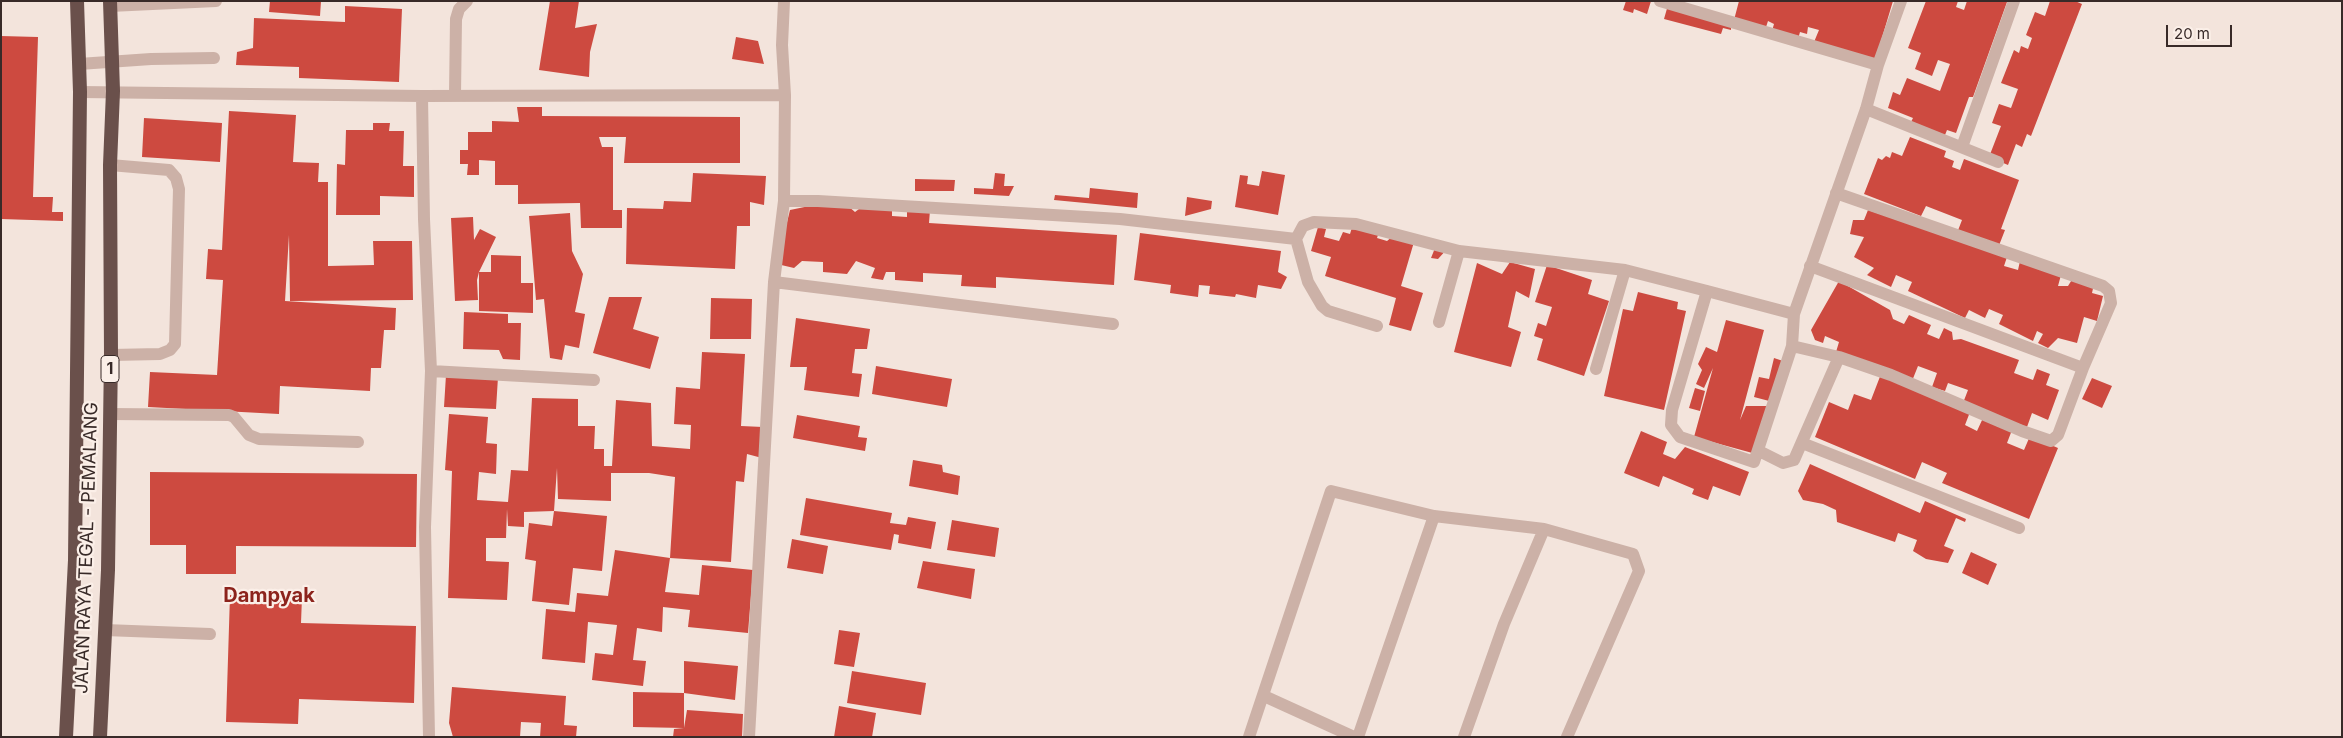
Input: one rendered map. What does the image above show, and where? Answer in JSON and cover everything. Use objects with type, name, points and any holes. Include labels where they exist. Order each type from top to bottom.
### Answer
[{"type":"highway","name":"JALAN RAYA TEGAL - PEMALANG","points":[[66,737],[75,560],[80,92],[78,1]]},
{"type":"highway","name":"JALAN RAYA TEGAL - PEMALANG","points":[[100,737],[105,630],[111,355],[110,165],[112,62],[110,4]]},
{"type":"street","points":[[110,4],[216,1]]},
{"type":"street","points":[[455,95],[456,19],[459,8],[467,1]]},
{"type":"street","points":[[749,737],[774,282],[784,201],[782,45],[784,1]]},
{"type":"street","points":[[1660,1],[1878,65]]},
{"type":"street","points":[[1707,291],[1672,410],[1671,426],[1680,437],[1752,462],[1756,460],[1792,346],[1794,314],[1866,109],[1878,65],[1901,1]]},
{"type":"street","points":[[1962,147],[2014,1]]},
{"type":"street","points":[[79,64],[214,58]]},
{"type":"street","points":[[80,92],[422,96],[784,95]]},
{"type":"street","points":[[422,96],[424,218],[431,371],[425,527],[429,737]]},
{"type":"street","points":[[1866,109],[1998,162]]},
{"type":"street","points":[[110,165],[170,170],[176,178],[180,190],[175,344],[170,350],[160,354],[111,355]]},
{"type":"street","points":[[1792,346],[1839,357],[1892,375],[2022,432],[2051,441],[2056,439],[2083,368],[2111,303],[2106,288],[1836,193]]},
{"type":"street","points":[[784,201],[818,201],[1120,219],[1296,239]]},
{"type":"street","points":[[1377,326],[1328,311],[1322,306],[1308,282],[1296,239],[1303,226],[1325,221],[1356,224],[1459,251],[1625,270],[1794,314]]},
{"type":"street","points":[[1439,322],[1459,251]]},
{"type":"street","points":[[1810,266],[2083,368]]},
{"type":"street","points":[[1596,369],[1625,270]]},
{"type":"street","points":[[774,282],[1113,324]]},
{"type":"street","points":[[1759,451],[1783,463],[1794,460],[1839,357]]},
{"type":"street","points":[[431,371],[594,380]]},
{"type":"street","points":[[110,414],[229,415],[249,435],[259,439],[358,442]]},
{"type":"street","points":[[1802,443],[2019,528]]},
{"type":"street","points":[[1250,737],[1331,491],[1434,516],[1544,528],[1633,554],[1639,572],[1567,737]]},
{"type":"street","points":[[1358,737],[1434,516]]},
{"type":"street","points":[[1464,737],[1504,624],[1544,528]]},
{"type":"street","points":[[105,630],[210,634]]},
{"type":"street","points":[[1264,696],[1354,737]]},
{"type":"building","points":[[270,1],[321,1],[320,16],[269,12]]},
{"type":"building","points":[[550,1],[579,1],[575,28],[597,24],[590,52],[589,77],[539,70]]},
{"type":"building","points":[[1626,1],[1651,1],[1647,14],[1634,9],[1633,13],[1623,10]]},
{"type":"building","points":[[1739,1],[1893,1],[1875,61],[1814,42],[1819,30],[1808,27],[1807,34],[1800,32],[1798,39],[1772,31],[1774,24],[1768,21],[1765,30],[1734,20]]},
{"type":"building","points":[[1926,1],[1958,1],[1956,7],[1964,10],[1967,1],[2007,2],[1973,97],[1969,97],[1956,133],[1947,130],[1945,135],[1911,122],[1913,118],[1888,108],[1893,92],[1900,95],[1907,78],[1940,91],[1950,64],[1938,60],[1932,76],[1915,69],[1921,53],[1908,48]]},
{"type":"building","points":[[2050,1],[2075,1],[2082,4],[2031,136],[2027,134],[2022,147],[2016,144],[2008,165],[1989,157],[2001,126],[1992,123],[1999,104],[2011,108],[2018,89],[2001,83],[2014,50],[2019,53],[2021,46],[2028,49],[2032,38],[2026,35],[2035,12],[2045,16]]},
{"type":"building","points":[[1668,5],[1731,27],[1731,30],[1723,28],[1721,34],[1664,19]]},
{"type":"building","points":[[345,6],[402,9],[399,82],[299,78],[299,67],[236,65],[237,52],[253,48],[254,18],[345,22]]},
{"type":"building","points":[[1,36],[38,37],[33,197],[53,197],[52,212],[63,212],[63,221],[1,219]]},
{"type":"building","points":[[736,37],[758,41],[764,64],[732,59]]},
{"type":"building","points":[[517,107],[542,107],[542,116],[740,117],[740,163],[624,163],[626,137],[599,137],[602,147],[613,147],[613,210],[622,210],[622,228],[581,228],[580,203],[518,204],[518,185],[495,185],[495,161],[479,160],[479,175],[467,175],[468,164],[460,164],[460,150],[468,150],[468,132],[492,132],[492,121],[519,122]]},
{"type":"building","points":[[229,111],[296,115],[293,162],[319,163],[318,182],[328,182],[328,266],[374,265],[373,241],[412,241],[413,300],[290,301],[289,235],[285,301],[396,308],[395,330],[384,330],[381,368],[371,368],[370,391],[280,386],[279,414],[148,407],[150,372],[217,375],[223,280],[206,279],[208,249],[222,250]]},
{"type":"building","points":[[144,118],[222,123],[220,162],[142,157]]},
{"type":"building","points":[[373,123],[390,123],[389,131],[404,131],[403,166],[414,166],[414,197],[380,196],[380,215],[336,215],[337,164],[345,165],[346,130],[373,130]]},
{"type":"building","points":[[1910,137],[1946,151],[1944,157],[1954,161],[1952,167],[1960,170],[1964,159],[2019,180],[2001,229],[2005,230],[1998,248],[1957,233],[1962,220],[1926,206],[1921,216],[1864,194],[1878,158],[1882,160],[1886,156],[1890,158],[1892,152],[1902,156]]},
{"type":"building","points":[[1262,171],[1285,175],[1278,215],[1235,207],[1240,175],[1248,176],[1247,184],[1259,186]]},
{"type":"building","points":[[693,173],[766,176],[764,205],[750,202],[750,226],[737,226],[735,269],[626,264],[627,208],[663,209],[664,201],[691,202]]},
{"type":"building","points":[[995,173],[1005,174],[1004,186],[1014,186],[1009,196],[974,194],[974,188],[993,189]]},
{"type":"building","points":[[915,179],[955,180],[954,191],[915,191]]},
{"type":"building","points":[[1090,188],[1138,193],[1137,208],[1054,200],[1055,195],[1089,198]]},
{"type":"building","points":[[1187,197],[1212,201],[1211,209],[1185,216]]},
{"type":"building","points":[[829,202],[848,206],[855,212],[863,206],[892,208],[892,216],[907,217],[907,209],[930,210],[929,223],[1117,235],[1114,285],[996,277],[996,288],[961,286],[962,275],[923,273],[923,282],[895,280],[895,272],[886,272],[883,280],[871,278],[875,268],[856,261],[847,274],[823,272],[823,262],[802,261],[794,268],[777,264],[790,210]]},
{"type":"building","points":[[1868,210],[2007,257],[2004,266],[2018,270],[2020,261],[2061,275],[2058,286],[2068,286],[2073,278],[2094,284],[2092,293],[2103,296],[2097,321],[2084,317],[2077,343],[2058,338],[2048,348],[2038,343],[2043,334],[2037,331],[2033,341],[1999,324],[2003,315],[1989,309],[1985,318],[1969,310],[1965,318],[1908,291],[1912,282],[1896,275],[1891,287],[1867,275],[1874,268],[1854,257],[1864,237],[1850,234],[1853,220],[1864,220]]},
{"type":"building","points":[[570,213],[572,251],[583,274],[575,312],[585,314],[579,348],[565,345],[562,360],[550,358],[544,299],[536,300],[529,216]]},
{"type":"building","points":[[473,217],[474,240],[480,229],[496,237],[479,272],[477,280],[478,300],[455,301],[451,218]]},
{"type":"building","points":[[1353,224],[1379,232],[1377,238],[1387,241],[1393,236],[1448,248],[1438,259],[1431,258],[1435,248],[1414,242],[1401,286],[1423,293],[1411,331],[1389,325],[1396,298],[1325,276],[1331,257],[1311,251],[1318,227],[1326,229],[1324,237],[1339,241],[1343,232],[1350,234]]},
{"type":"building","points":[[1140,233],[1281,251],[1278,272],[1287,277],[1281,289],[1258,285],[1256,298],[1236,294],[1235,297],[1209,294],[1210,286],[1199,285],[1198,297],[1170,293],[1171,285],[1134,280]]},
{"type":"building","points":[[491,255],[521,256],[521,283],[533,283],[533,313],[479,311],[479,272],[491,272]]},
{"type":"building","points":[[1510,262],[1535,269],[1529,298],[1516,291],[1508,327],[1521,332],[1511,367],[1454,352],[1477,263],[1502,274]]},
{"type":"building","points":[[1547,265],[1592,280],[1588,294],[1609,301],[1584,376],[1537,360],[1543,339],[1534,336],[1538,323],[1546,326],[1552,307],[1535,302]]},
{"type":"building","points":[[1839,281],[1890,310],[1893,319],[1904,324],[1909,315],[1931,325],[1927,334],[1939,339],[1944,328],[1952,332],[1953,340],[1961,339],[2019,360],[2014,373],[2033,380],[2037,369],[2050,374],[2046,385],[2059,390],[2048,420],[2032,413],[2027,427],[1963,403],[1968,390],[1948,383],[1945,391],[1932,387],[1937,373],[1918,366],[1912,381],[1836,352],[1839,342],[1825,336],[1823,343],[1815,340],[1811,330]]},
{"type":"building","points":[[1638,292],[1678,302],[1677,309],[1686,311],[1664,410],[1604,396],[1623,309],[1633,311]]},
{"type":"building","points":[[609,297],[642,297],[633,329],[659,337],[650,369],[593,353]]},
{"type":"building","points":[[711,298],[752,299],[751,339],[710,339]]},
{"type":"building","points":[[464,312],[508,314],[508,323],[521,323],[520,360],[503,359],[499,350],[463,349]]},
{"type":"building","points":[[796,318],[870,329],[867,349],[855,349],[852,373],[862,374],[859,397],[804,390],[807,367],[790,367]]},
{"type":"building","points":[[1726,320],[1764,330],[1740,420],[1746,406],[1768,406],[1756,454],[1694,437],[1713,368],[1704,388],[1696,384],[1702,370],[1698,364],[1706,347],[1717,352]]},
{"type":"building","points":[[702,352],[745,354],[741,426],[763,427],[762,458],[747,454],[744,482],[736,481],[731,562],[670,558],[675,477],[649,473],[611,473],[611,501],[558,499],[557,468],[554,511],[524,512],[524,527],[508,526],[507,509],[506,538],[486,538],[486,561],[509,562],[507,600],[448,598],[452,471],[445,470],[449,414],[488,417],[486,443],[497,444],[496,474],[479,472],[477,500],[508,502],[511,470],[528,471],[532,398],[578,399],[578,426],[595,426],[594,449],[604,449],[604,466],[612,466],[616,400],[651,403],[652,446],[690,449],[691,425],[674,424],[676,387],[700,389]]},
{"type":"building","points":[[1774,358],[1783,361],[1773,402],[1754,397],[1759,377],[1769,379]]},
{"type":"building","points":[[876,366],[952,379],[947,407],[872,394]]},
{"type":"building","points":[[1881,374],[1970,412],[1965,425],[1977,431],[1983,418],[2012,430],[2007,443],[2024,450],[2030,436],[2058,448],[2029,519],[1942,483],[1947,473],[1922,462],[1915,479],[1815,437],[1829,402],[1848,410],[1854,394],[1871,400]]},
{"type":"building","points":[[446,375],[498,377],[496,409],[444,407]]},
{"type":"building","points":[[2092,378],[2112,386],[2102,408],[2082,399]]},
{"type":"building","points":[[1695,388],[1705,391],[1700,411],[1689,408]]},
{"type":"building","points":[[797,415],[860,426],[858,437],[867,438],[865,451],[793,438]]},
{"type":"building","points":[[1641,431],[1667,442],[1663,454],[1675,459],[1685,447],[1749,472],[1740,496],[1713,486],[1708,500],[1692,494],[1694,489],[1663,476],[1659,487],[1624,473]]},
{"type":"building","points":[[913,460],[942,465],[943,472],[960,476],[958,495],[909,486]]},
{"type":"building","points":[[1810,464],[1920,513],[1925,501],[1966,519],[1965,522],[1956,518],[1944,546],[1954,550],[1948,563],[1926,559],[1913,551],[1917,540],[1898,533],[1895,542],[1837,522],[1836,510],[1823,504],[1803,500],[1798,491]]},
{"type":"building","points":[[150,472],[417,474],[416,547],[236,546],[236,574],[186,574],[186,545],[150,545]]},
{"type":"building","points":[[806,498],[892,513],[890,523],[906,525],[908,517],[936,522],[931,549],[898,543],[899,535],[894,534],[891,550],[800,535]]},
{"type":"building","points":[[554,511],[607,516],[602,571],[573,568],[569,605],[532,601],[536,561],[525,559],[529,523],[552,526]]},
{"type":"building","points":[[952,520],[999,528],[995,557],[947,550]]},
{"type":"building","points":[[792,539],[828,546],[823,574],[787,568]]},
{"type":"building","points":[[615,550],[670,558],[665,592],[699,595],[702,565],[753,570],[748,633],[688,627],[690,610],[663,607],[662,632],[637,628],[633,660],[646,661],[643,686],[592,680],[595,653],[613,655],[617,625],[588,622],[585,663],[542,659],[546,609],[575,612],[577,593],[608,596]]},
{"type":"building","points":[[1971,552],[1997,564],[1988,585],[1962,573]]},
{"type":"building","points":[[923,561],[975,569],[971,599],[917,588]]},
{"type":"building","points":[[230,595],[302,597],[301,623],[416,626],[414,703],[299,699],[298,724],[226,722]]},
{"type":"building","points":[[839,630],[860,633],[854,667],[834,664]]},
{"type":"building","points":[[684,661],[738,666],[735,700],[684,693]]},
{"type":"building","points":[[852,671],[926,683],[921,715],[847,703]]},
{"type":"building","points":[[452,687],[566,696],[564,725],[577,726],[576,737],[540,737],[541,723],[521,722],[520,737],[453,737],[449,723]]},
{"type":"building","points":[[633,692],[684,693],[684,728],[633,727]]},
{"type":"building","points":[[839,706],[876,713],[872,737],[834,737]]},
{"type":"building","points":[[687,710],[743,714],[742,737],[673,737],[674,729],[684,728]]},
{"type":"district","name":"Dampyak","points":[[269,596]]}]
